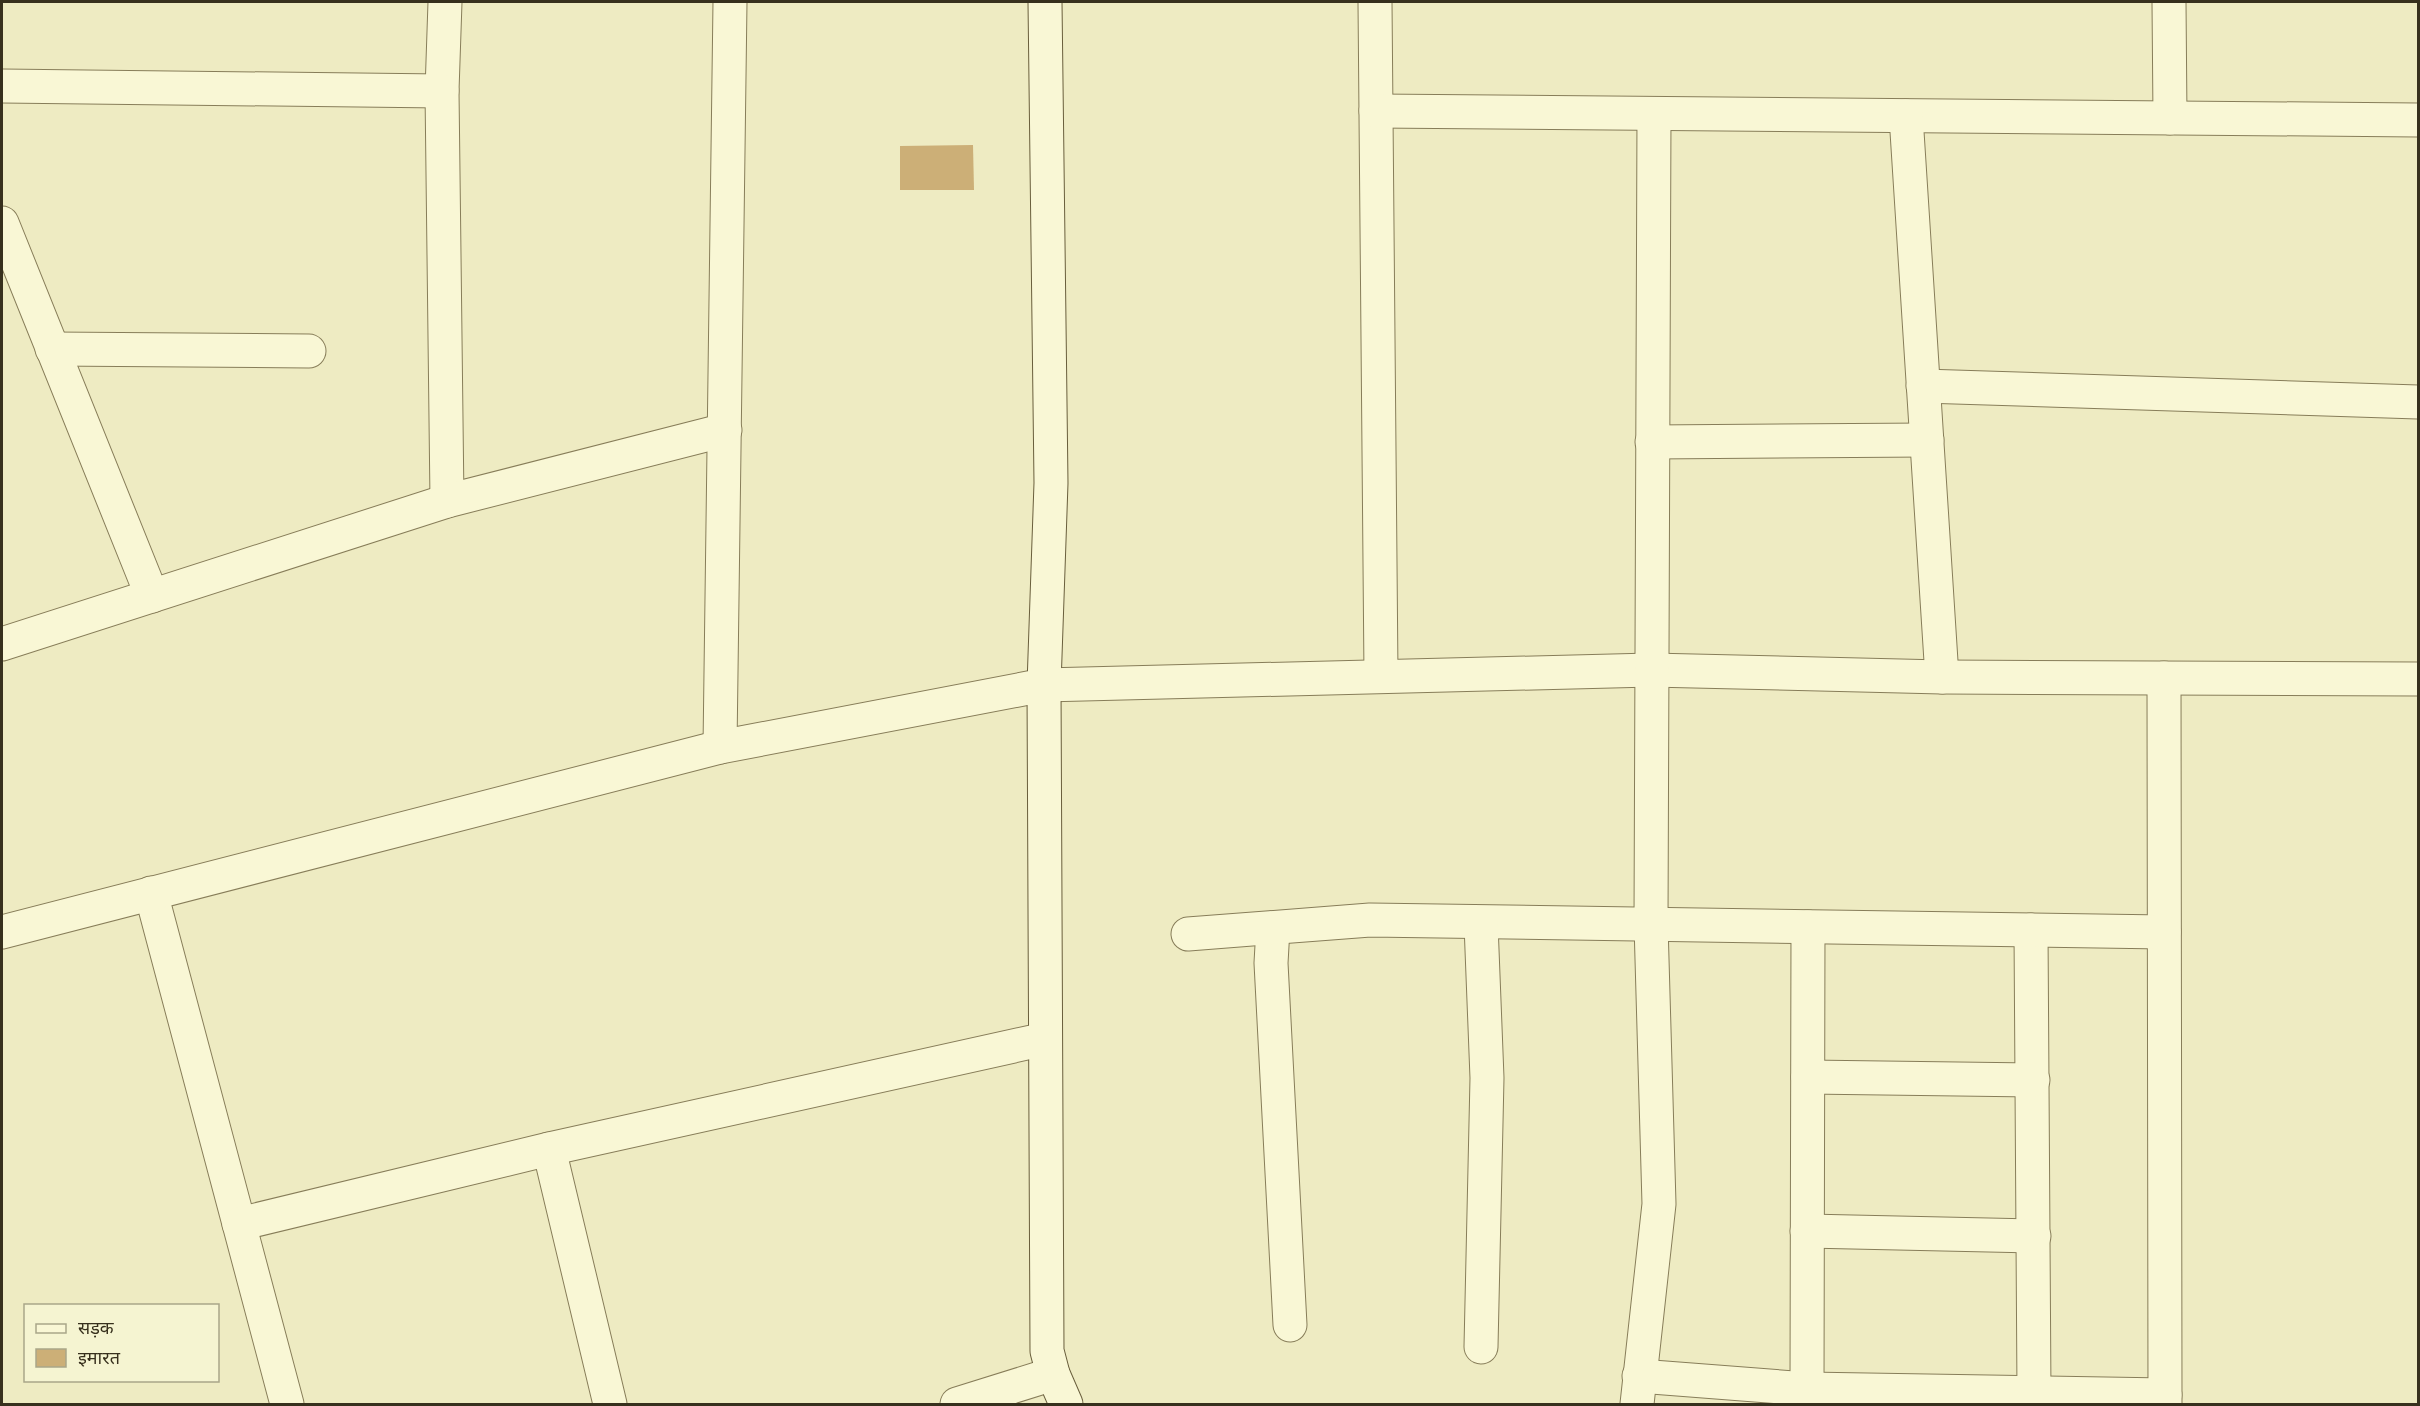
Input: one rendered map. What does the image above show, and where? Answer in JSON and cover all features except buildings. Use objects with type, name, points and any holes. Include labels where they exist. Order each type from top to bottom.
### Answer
[{"type":"street","points":[[445,2],[442,92],[447,501]]},
{"type":"street","points":[[720,747],[730,2]]},
{"type":"street","points":[[1045,2],[1051,483],[1044,686],[1047,1351],[1053,1374],[1066,1404]]},
{"type":"street","points":[[1375,2],[1381,675]]},
{"type":"street","points":[[2169,2],[2170,118]]},
{"type":"street","points":[[2,86],[442,92]]},
{"type":"street","points":[[1376,111],[2418,120]]},
{"type":"street","points":[[1654,114],[1651,924],[1659,1204],[1638,1390],[1807,1389],[2034,1393],[2165,1400],[2164,678]]},
{"type":"street","points":[[1906,116],[1942,677]]},
{"type":"street","points":[[2,223],[152,596]]},
{"type":"street","points":[[52,350],[309,351]]},
{"type":"street","points":[[1923,386],[2418,402]]},
{"type":"street","points":[[2,644],[447,501],[724,430]]},
{"type":"street","points":[[1652,442],[1927,440]]},
{"type":"street","points":[[2,932],[720,747],[1044,686],[1381,675],[1651,670],[1942,677],[2418,680]]},
{"type":"street","points":[[151,893],[287,1404]]},
{"type":"street","points":[[1188,934],[1370,920],[1481,924],[1651,924],[2164,932]]},
{"type":"street","points":[[1481,924],[1487,1078],[1481,1347]]},
{"type":"street","points":[[1807,1389],[1808,927]]},
{"type":"street","points":[[1273,928],[1271,963],[1290,1325]]},
{"type":"street","points":[[2031,930],[2034,1393]]},
{"type":"street","points":[[239,1224],[549,1149],[1045,1039]]},
{"type":"street","points":[[1808,1077],[2032,1080]]},
{"type":"street","points":[[549,1149],[610,1404]]},
{"type":"street","points":[[1807,1231],[2034,1236]]},
{"type":"street","points":[[957,1404],[1053,1374]]}]
